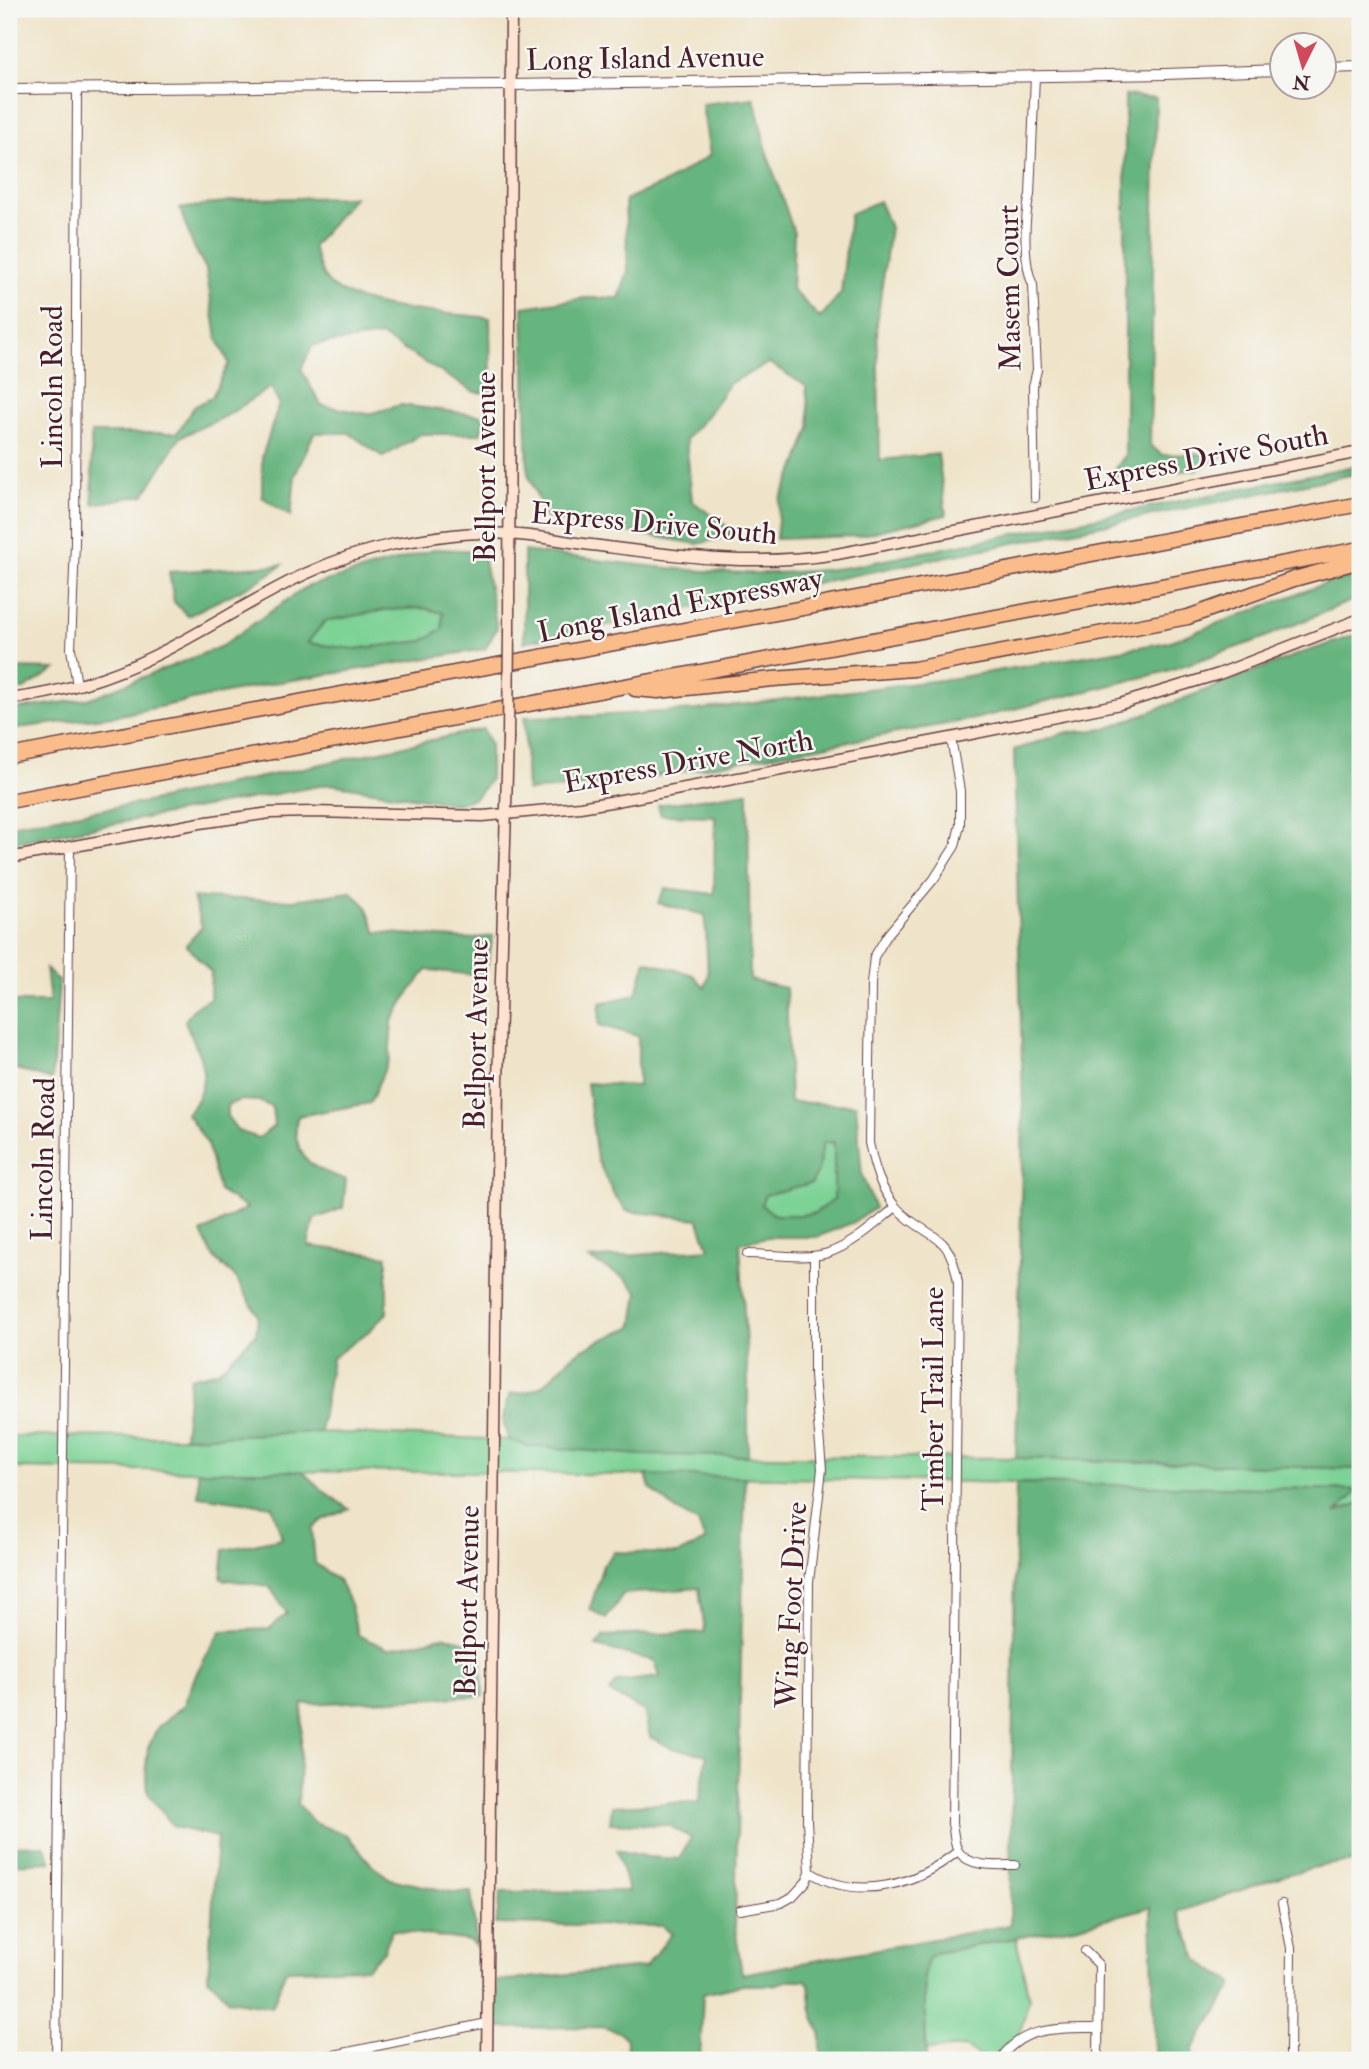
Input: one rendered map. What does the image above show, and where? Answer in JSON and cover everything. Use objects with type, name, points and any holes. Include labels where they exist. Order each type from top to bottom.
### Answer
[{"type":"highway","name":"Long Island Expressway","points":[[9,756],[1360,504]]},
{"type":"highway","points":[[9,800],[1360,549]]},
{"type":"highway","points":[[617,687],[658,691],[773,679],[914,669],[1188,617],[1284,583],[1360,561]]},
{"type":"main road","name":"Bellport Avenue","points":[[487,2060],[498,1082],[508,739],[512,9]]},
{"type":"main road","name":"Express Drive South","points":[[9,699],[77,685],[118,672],[154,656],[272,589],[328,563],[368,550],[414,541],[483,533],[509,534],[716,561],[795,561],[1360,452]]},
{"type":"main road","name":"Express Drive North","points":[[9,858],[210,821],[270,813],[448,816],[507,814],[616,801],[1082,713],[1170,690],[1271,656],[1360,619]]},
{"type":"street","points":[[1338,68],[1360,67]]},
{"type":"street","name":"Long Island Avenue","points":[[9,89],[511,85],[1268,70]]},
{"type":"street","name":"Masem Court","points":[[1035,76],[1030,195],[1026,209],[1027,273],[1033,285],[1037,370],[1034,386],[1035,498]]},
{"type":"street","name":"Lincoln Road","points":[[77,88],[75,543],[71,649],[77,685]]},
{"type":"street","name":"Timber Trail Lane","points":[[951,738],[960,791],[960,825],[955,846],[934,879],[888,933],[874,957],[871,984],[869,1143],[882,1185],[896,1207],[948,1247],[955,1263],[958,1283],[951,1797],[952,1824],[958,1851]]},
{"type":"street","name":"Lincoln Road","points":[[56,2060],[70,847]]},
{"type":"street","points":[[747,1254],[814,1256],[828,1253],[856,1239],[896,1207]]},
{"type":"street","name":"Wing Foot Drive","points":[[810,1872],[807,1821],[809,1582],[822,1469],[814,1376],[814,1256]]},
{"type":"street","points":[[740,1910],[781,1903],[799,1891],[810,1872],[834,1885],[862,1888],[906,1881],[928,1872],[958,1851],[983,1864],[1015,1865]]},
{"type":"street","points":[[1282,1904],[1291,1948],[1290,2060]]},
{"type":"street","points":[[1085,1951],[1099,1965],[1098,2060]]},
{"type":"street","points":[[310,2060],[487,2023]]},
{"type":"street","points":[[1000,2060],[1004,2053],[1022,2039],[1040,2030],[1098,2028]]},
{"type":"green space","points":[[1125,95],[1156,98],[1150,445],[1162,455],[1229,453],[1195,470],[1111,476],[1125,455]]},
{"type":"green space","points":[[754,98],[767,153],[794,233],[792,289],[820,318],[841,293],[850,214],[879,201],[890,227],[877,323],[880,460],[938,454],[946,515],[857,536],[776,539],[780,499],[797,464],[810,427],[806,386],[769,363],[730,383],[686,439],[692,501],[737,534],[698,544],[546,518],[528,474],[523,307],[585,298],[619,298],[628,271],[625,200],[665,183],[710,155],[702,104]]},
{"type":"green space","points":[[354,197],[313,246],[328,282],[347,294],[386,306],[490,318],[491,393],[474,392],[381,336],[313,345],[301,369],[321,405],[368,414],[401,405],[486,416],[480,434],[421,434],[383,457],[349,433],[314,433],[295,475],[291,516],[262,497],[262,457],[279,404],[271,387],[226,416],[180,437],[144,495],[93,504],[91,433],[177,433],[194,407],[212,397],[229,363],[217,338],[206,269],[193,245],[180,209],[243,199]]},
{"type":"green space","points":[[1360,465],[1360,473],[524,642],[524,551],[720,572],[824,570]]},
{"type":"green space","points":[[436,549],[482,551],[497,628],[485,649],[274,683],[120,715],[9,729],[9,710],[88,699],[220,647],[306,587]],"holes":[[[423,608],[443,613],[442,629],[423,641],[354,649],[307,643],[325,621],[385,610]]]},
{"type":"green space","points":[[282,565],[248,586],[188,616],[174,602],[169,572]]},
{"type":"green space","points":[[1360,575],[1360,597],[1258,640],[1164,672],[974,719],[606,785],[527,791],[524,717],[697,710],[949,679],[1168,642],[1332,581]]},
{"type":"green space","points":[[423,608],[443,613],[442,629],[423,641],[354,649],[306,644],[325,621],[385,610]]},
{"type":"green space","points":[[1360,634],[1360,1469],[1016,1458],[1023,1108],[1014,750],[1064,733],[1106,729],[1296,655]]},
{"type":"green space","points":[[9,668],[56,669],[24,689],[9,690]]},
{"type":"green space","points":[[483,729],[490,744],[490,780],[475,798],[456,804],[330,784],[9,843],[9,825],[147,802]]},
{"type":"green space","points":[[748,792],[750,980],[786,988],[790,1102],[856,1105],[862,1176],[875,1208],[854,1222],[817,1237],[767,1237],[740,1243],[748,1380],[748,1456],[642,1455],[527,1446],[509,1440],[504,1422],[510,1394],[537,1388],[546,1383],[576,1354],[633,1326],[638,1292],[625,1278],[589,1259],[709,1249],[698,1219],[627,1211],[614,1195],[597,1159],[587,1083],[638,1086],[638,1036],[599,1025],[600,1003],[636,995],[646,961],[693,975],[705,988],[708,975],[705,915],[658,903],[665,888],[714,894],[715,816],[661,815],[658,805]],"holes":[[[834,1142],[834,1199],[815,1213],[799,1215],[775,1215],[761,1205],[765,1195],[812,1183],[818,1170],[823,1143]]]},
{"type":"green space","points":[[351,892],[366,906],[376,932],[468,939],[493,936],[485,976],[427,970],[406,997],[392,1022],[389,1059],[370,1103],[298,1116],[296,1136],[304,1156],[318,1168],[346,1180],[343,1208],[314,1219],[308,1246],[387,1256],[387,1313],[369,1331],[332,1358],[320,1432],[184,1437],[190,1378],[218,1371],[256,1334],[258,1315],[235,1277],[214,1258],[201,1233],[247,1208],[219,1191],[207,1143],[187,1114],[196,1101],[203,1079],[200,1057],[185,1021],[194,1008],[210,998],[211,972],[186,945],[202,927],[193,898],[293,900]],"holes":[[[241,1100],[259,1101],[272,1107],[274,1126],[259,1138],[238,1131],[227,1116],[227,1105]]]},
{"type":"green space","points":[[46,969],[59,982],[52,1080],[9,1067],[9,999],[16,1002],[50,1002]]},
{"type":"green space","points":[[834,1142],[834,1199],[815,1213],[799,1215],[775,1215],[760,1204],[765,1195],[818,1170],[823,1143]]},
{"type":"green space","points":[[320,1432],[509,1440],[527,1446],[642,1455],[1016,1458],[1360,1469],[1360,1503],[1333,1515],[1358,1490],[482,1472],[9,1468],[9,1436],[184,1437]]},
{"type":"green space","points":[[198,1471],[302,1471],[322,1490],[349,1509],[322,1520],[312,1529],[315,1563],[339,1581],[350,1604],[358,1635],[388,1649],[446,1636],[482,1648],[483,1696],[303,1704],[298,1804],[314,1823],[347,1835],[371,1864],[390,1879],[452,1892],[471,1892],[477,1948],[470,1941],[392,1930],[384,1951],[367,1968],[286,1970],[272,2007],[229,2000],[208,1978],[217,1837],[174,1827],[148,1793],[148,1748],[158,1727],[184,1705],[196,1674],[221,1631],[269,1629],[287,1613],[269,1586],[221,1579],[224,1550],[282,1538],[272,1506],[198,1496]]},
{"type":"green space","points":[[646,1475],[745,1477],[735,1927],[742,1974],[1010,1925],[1016,1483],[1359,1490],[1335,1513],[1360,1503],[1360,1861],[1337,1863],[1290,1874],[1178,1912],[1199,1961],[1234,1984],[1193,2049],[1191,2060],[1155,2060],[1151,1907],[1079,1926],[935,1953],[927,1959],[924,1973],[926,2060],[821,2060],[821,2036],[812,2011],[809,1984],[805,1980],[790,1980],[773,1985],[743,1985],[703,1994],[700,2060],[626,2060],[627,2041],[620,2032],[601,2027],[497,2028],[497,1981],[645,1967],[672,1934],[662,1926],[496,1924],[501,1892],[628,1891],[617,1850],[648,1857],[679,1859],[691,1838],[668,1825],[610,1823],[612,1806],[699,1802],[707,1755],[672,1748],[650,1737],[644,1711],[609,1692],[617,1682],[660,1677],[655,1661],[596,1646],[604,1636],[705,1632],[699,1588],[623,1594],[606,1619],[590,1609],[603,1565],[614,1552],[678,1554],[705,1541],[698,1523],[676,1510],[650,1488]]},
{"type":"green space","points":[[44,1845],[51,1862],[9,1864],[9,1846]]},
{"type":"green space","points":[[1016,1938],[1029,1998],[1020,2034],[991,2060],[965,2047],[926,2050],[924,1973],[927,1959],[935,1953]]}]
